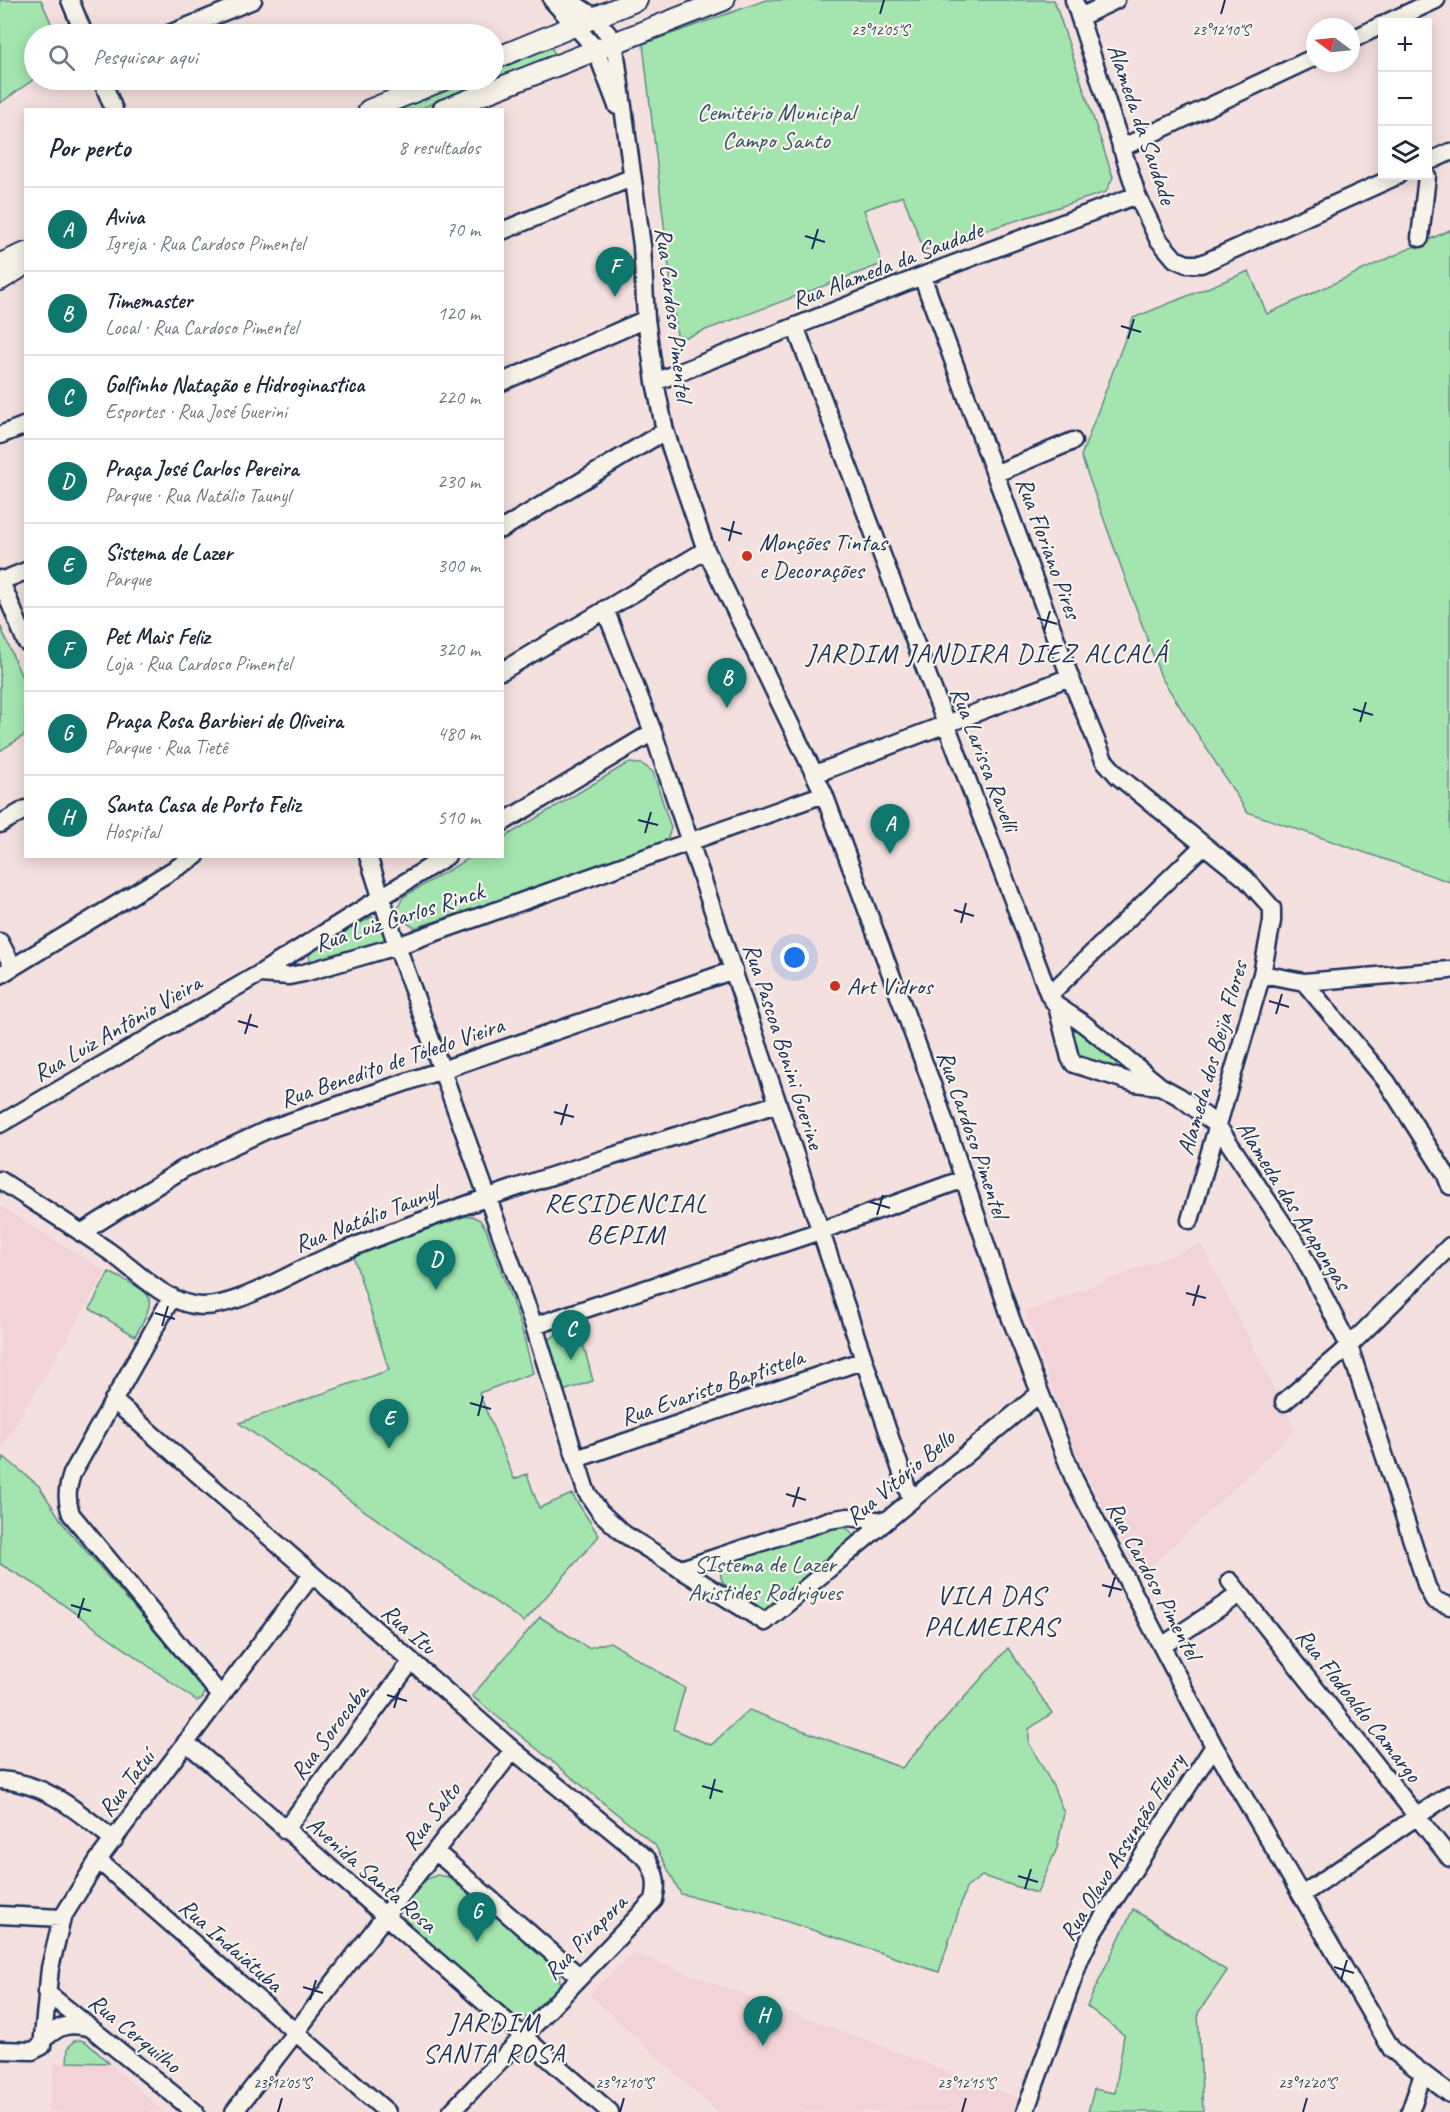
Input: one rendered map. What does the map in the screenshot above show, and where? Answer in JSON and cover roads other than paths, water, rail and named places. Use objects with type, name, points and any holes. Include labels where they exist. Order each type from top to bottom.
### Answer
[{"type":"main road","points":[[504,54],[637,0]]},
{"type":"main road","points":[[504,85],[724,0]]},
{"type":"main road","points":[[374,108],[418,90]]},
{"type":"main road","points":[[448,108],[492,90]]},
{"type":"main road","points":[[0,280],[18,269],[14,258]]},
{"type":"main road","points":[[0,290],[24,280]]},
{"type":"street","points":[[70,0],[80,24]]},
{"type":"street","points":[[193,24],[252,0]]},
{"type":"street","name":"Rua Cardoso Pimentel","points":[[552,0],[614,41],[642,246],[646,319],[665,431],[706,550],[824,794],[964,1179],[1011,1319],[1074,1479],[1214,1746],[1303,1894],[1392,2050],[1450,2094]]},
{"type":"street","name":"Rua Cardoso Pimentel","points":[[568,0],[584,21],[614,101],[623,114]]},
{"type":"street","name":"Alameda da Saudade","points":[[1074,0],[1137,195],[1158,239],[1175,259],[1201,264],[1388,180]]},
{"type":"street","points":[[1080,17],[1116,0]]},
{"type":"street","points":[[1397,18],[1436,0]]},
{"type":"street","points":[[1360,36],[1378,27]]},
{"type":"street","points":[[1121,148],[1306,61]]},
{"type":"street","points":[[106,90],[113,108]]},
{"type":"street","points":[[1432,165],[1450,152]]},
{"type":"street","points":[[504,230],[631,178]]},
{"type":"street","points":[[1420,238],[1427,180]]},
{"type":"street","name":"Rua Alameda da Saudade","points":[[655,382],[922,276],[1137,195]]},
{"type":"street","name":"Rua Floriano Pires","points":[[922,276],[997,473],[1070,677],[1110,768],[1246,879],[1272,908]]},
{"type":"street","points":[[504,381],[646,319]]},
{"type":"street","name":"Rua Larissa Ravelli","points":[[795,326],[1053,1000],[1070,1058],[1074,1064],[1135,1083],[1160,1086]]},
{"type":"street","points":[[0,435],[24,426]]},
{"type":"street","points":[[504,528],[665,431]]},
{"type":"street","points":[[997,473],[1073,441]]},
{"type":"street","points":[[504,670],[706,550]]},
{"type":"street","points":[[24,572],[0,580],[24,637]]},
{"type":"street","name":"Rua Pascoa Bonini Guerine","points":[[605,609],[653,732],[911,1500]]},
{"type":"street","points":[[815,774],[1070,677]]},
{"type":"street","points":[[504,822],[653,732]]},
{"type":"street","name":"Rua Luiz Carlos Rinck","points":[[258,974],[304,973],[397,946],[824,794]]},
{"type":"street","points":[[0,824],[24,810]]},
{"type":"street","points":[[1160,1086],[1053,1000],[1204,845]]},
{"type":"street","points":[[0,942],[7,971],[193,858]]},
{"type":"street","points":[[369,858],[397,946],[534,1326],[586,1491],[600,1512],[624,1534],[681,1569],[829,1520],[848,1517],[885,1521]]},
{"type":"street","name":"Rua Luiz Antônio Vieira","points":[[0,1124],[258,974],[444,858]]},
{"type":"street","name":"Alameda dos Beija Flores","points":[[1190,1220],[1262,974],[1272,921],[1272,908]]},
{"type":"street","name":"Rua Benedito de Toledo Vieira","points":[[81,1233],[183,1169],[219,1150],[269,1129],[734,970]]},
{"type":"street","points":[[1262,974],[1304,982],[1450,970]]},
{"type":"street","points":[[1304,982],[1386,1082],[1445,1173],[1450,1186]]},
{"type":"street","name":"Alameda das Arapongas","points":[[1160,1086],[1180,1097],[1217,1125],[1299,1248],[1349,1346],[1427,1587],[1434,1600],[1448,1605]]},
{"type":"street","name":"Rua Natálio Taunyl","points":[[0,1180],[172,1297],[193,1305],[204,1306],[230,1300],[327,1257],[487,1197],[777,1104]]},
{"type":"street","points":[[534,1326],[820,1231],[964,1179]]},
{"type":"street","points":[[1284,1402],[1349,1346],[1450,1246]]},
{"type":"street","points":[[172,1297],[72,1474],[67,1488],[71,1514],[221,1696]]},
{"type":"street","name":"Rua Evaristo Baptistela","points":[[576,1459],[864,1360]]},
{"type":"street","name":"Rua Vitório Bello","points":[[681,1569],[765,1622],[1040,1393]]},
{"type":"street","name":"Rua Itu","points":[[113,1400],[311,1576],[513,1750],[647,1859],[655,1873],[657,1885],[654,1900]]},
{"type":"street","name":"Rua Tatuí","points":[[44,2042],[46,1992],[54,1945],[62,1918],[98,1860],[311,1576]]},
{"type":"street","name":"Rua Flodoaldo Camargo","points":[[1162,1646],[1235,1587],[1450,1858]]},
{"type":"street","name":"Rua Sorocaba","points":[[285,1830],[411,1662]]},
{"type":"street","name":"Avenida Santa Rosa","points":[[186,1742],[521,2038],[593,2105],[610,2112]]},
{"type":"street","name":"Rua Olavo Assunção Fleury","points":[[1025,2112],[1088,1942],[1214,1746]]},
{"type":"street","name":"Rua Salto","points":[[234,2112],[513,1750]]},
{"type":"street","points":[[0,1780],[19,1781],[59,1797],[114,1840]]},
{"type":"street","points":[[1303,1894],[1450,1794]]},
{"type":"street","points":[[435,1851],[579,1976]]},
{"type":"street","name":"Rua Indaiátuba","points":[[98,1860],[387,2112]]},
{"type":"street","name":"Rua Pirapora","points":[[451,2112],[654,1900]]},
{"type":"street","points":[[0,1916],[62,1918]]},
{"type":"street","name":"Rua Cerquilho","points":[[46,1992],[195,2112]]},
{"type":"street","points":[[0,2050],[32,2051],[63,2025],[90,2027]]},
{"type":"street","points":[[1410,2112],[1423,2074]]},
{"type":"place","name":"Pet Mais Feliz","points":[[615,297]]},
{"type":"place","name":"Monções Tintas e Decorações","points":[[747,556]]},
{"type":"place","name":"Timemaster","points":[[727,708]]},
{"type":"place","name":"Aviva","points":[[890,854]]},
{"type":"place","name":"Art Vidros","points":[[835,986]]},
{"type":"place","name":"Praça José Carlos Pereira","points":[[436,1290]]},
{"type":"place","name":"Golfinho Natação e Hidroginastica","points":[[571,1360]]},
{"type":"place","name":"Sistema de Lazer","points":[[389,1449]]},
{"type":"place","name":"Praça Rosa Barbieri de Oliveira","points":[[477,1942]]},
{"type":"place","name":"Santa Casa de Porto Feliz","points":[[763,2046]]},
{"type":"district","name":"JARDIM JANDIRA DIEZ ALCALÁ","points":[[987,653]]},
{"type":"district","name":"RESIDENCIAL BEPIM","points":[[626,1218]]},
{"type":"district","name":"VILA DAS PALMEIRAS","points":[[991,1610]]},
{"type":"district","name":"JARDIM SANTA ROSA","points":[[494,2038]]},
{"type":"park label","name":"Cemitério Municipal Campo Santo","points":[[776,126]]},
{"type":"park label","name":"SIstema de Lazer Aristides Rodrigues","points":[[765,1578]]}]
